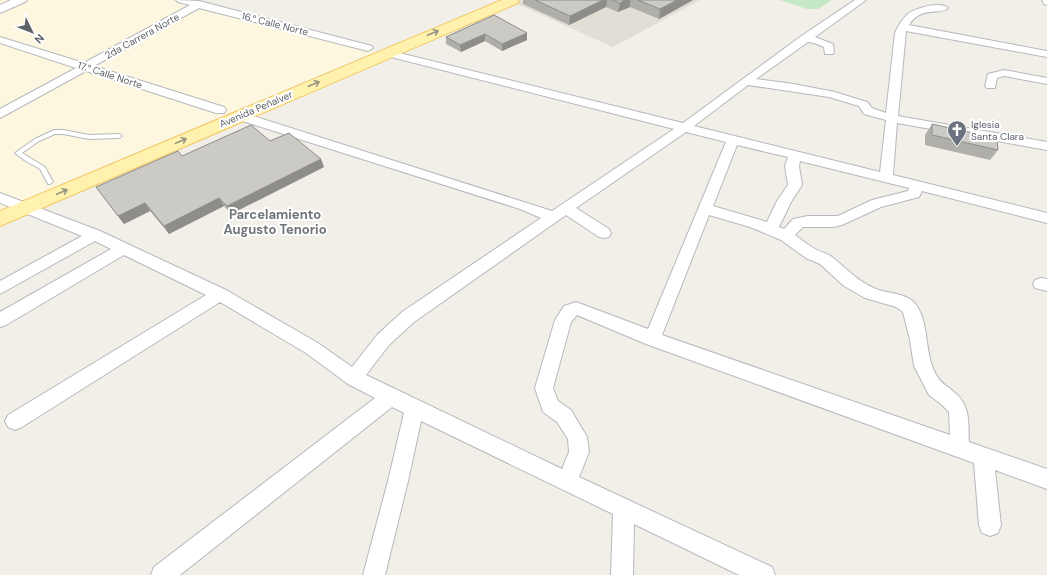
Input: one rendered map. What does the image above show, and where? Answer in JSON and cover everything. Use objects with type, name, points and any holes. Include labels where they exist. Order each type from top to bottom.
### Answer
[{"type":"main road","name":"Avenida Peñalver","points":[[1,205],[50,182],[220,110],[486,0]]},
{"type":"main road","name":"Avenida Peñalver","points":[[1,205],[26,207],[513,0]]},
{"type":"street","points":[[0,5],[11,0]]},
{"type":"street","points":[[0,9],[21,0]]},
{"type":"street","name":"16.° Calle Norte","points":[[181,0],[368,48]]},
{"type":"street","points":[[354,378],[373,352],[390,333],[410,316],[444,291],[685,127],[804,39],[861,0]]},
{"type":"street","name":"2da Carrera Norte","points":[[0,114],[200,4]]},
{"type":"street","points":[[886,178],[900,33],[912,16],[921,10],[928,8],[943,8]]},
{"type":"street","points":[[903,27],[1047,54]]},
{"type":"street","points":[[804,39],[824,42],[829,46],[829,52]]},
{"type":"street","name":"17.° Calle Norte","points":[[0,40],[220,110]]},
{"type":"street","points":[[387,53],[1047,218]]},
{"type":"street","points":[[991,86],[992,76],[1004,73],[1047,81]]},
{"type":"street","points":[[746,81],[794,87],[831,94],[863,104],[868,111],[891,118],[1047,146]]},
{"type":"street","points":[[240,116],[525,206],[560,213],[598,228],[604,233]]},
{"type":"street","points":[[652,339],[733,139]]},
{"type":"street","points":[[778,233],[784,201],[795,185],[792,166],[795,155]]},
{"type":"street","points":[[778,233],[798,223],[808,221],[833,222],[842,220],[877,203],[914,194],[917,185]]},
{"type":"street","points":[[26,207],[95,235],[220,294],[312,348],[354,378],[390,397],[624,510],[764,575]]},
{"type":"street","points":[[705,209],[778,233],[810,254],[825,260],[850,282],[871,294],[901,302],[910,309],[919,340],[923,366],[929,380],[935,389],[948,398],[958,408],[960,448]]},
{"type":"street","points":[[0,288],[95,235]]},
{"type":"street","points":[[0,320],[123,249]]},
{"type":"street","points":[[15,421],[220,294]]},
{"type":"street","points":[[567,482],[579,452],[577,437],[564,416],[550,406],[544,388],[563,320],[570,311],[576,308],[652,339],[1047,479]]},
{"type":"street","points":[[162,575],[390,397]]},
{"type":"street","points":[[374,575],[398,481],[414,408]]},
{"type":"street","points":[[984,457],[990,525]]},
{"type":"street","points":[[622,575],[624,510]]},
{"type":"lane","points":[[50,182],[43,168],[18,153],[37,140],[54,132],[63,132],[77,136],[89,137],[119,136]]},
{"type":"shaded area","points":[[0,0],[170,0],[374,52],[0,210]]},
{"type":"shaded area","points":[[522,0],[700,0],[613,47],[515,3]]},
{"type":"green space","points":[[780,0],[832,0],[818,9],[807,9]]},
{"type":"building","points":[[535,0],[603,0],[570,16]]},
{"type":"building","points":[[612,0],[625,0],[620,3]]},
{"type":"building","points":[[638,0],[677,0],[660,9]]},
{"type":"building","points":[[494,15],[527,33],[502,44],[485,34],[460,45],[446,37]]},
{"type":"building","points":[[932,124],[997,138],[998,150],[932,135]]},
{"type":"building","points":[[251,125],[270,141],[289,133],[321,159],[227,206],[219,198],[164,226],[145,203],[118,216],[96,187],[178,151],[182,156]]},
{"type":"place","name":"Iglesia Santa Clara","points":[[957,147]]},
{"type":"district","name":"Parcelamiento Augusto Tenorio","points":[[275,222]]}]
